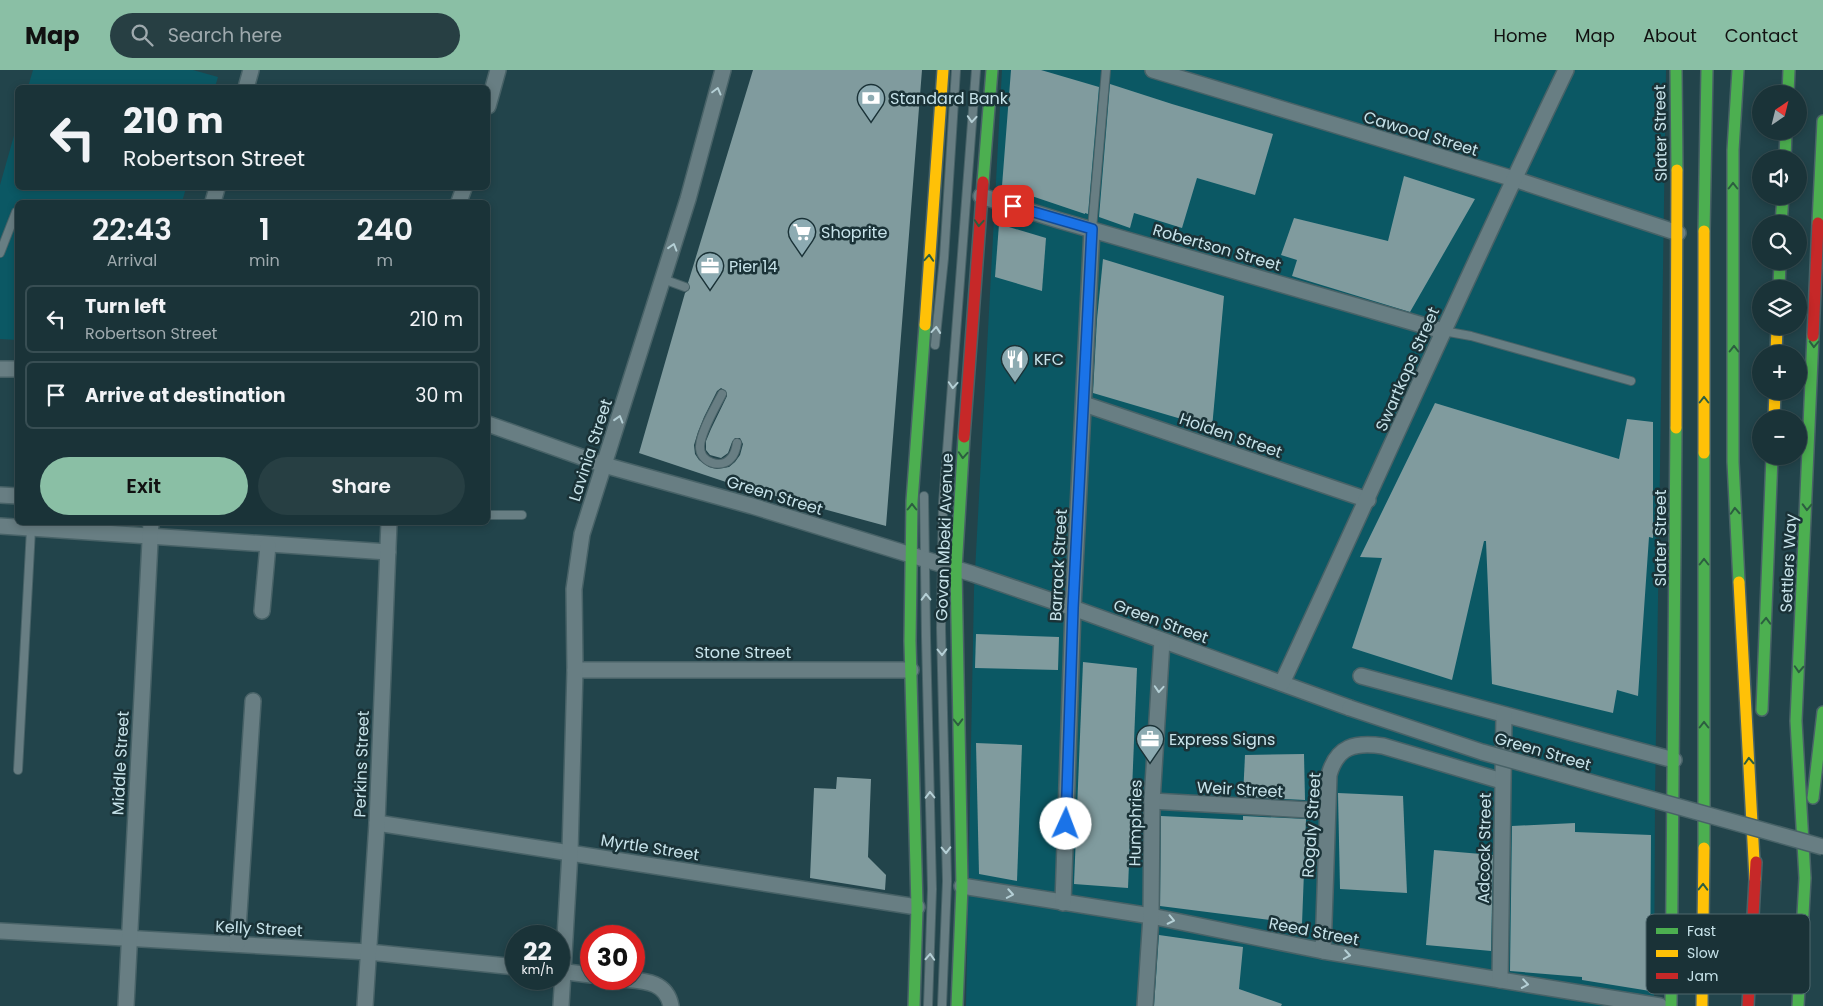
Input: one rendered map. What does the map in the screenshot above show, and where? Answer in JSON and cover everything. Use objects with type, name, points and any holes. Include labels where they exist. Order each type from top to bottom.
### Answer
[{"type":"main road","name":"Govan Mbeki Avenue","points":[[914,1006],[917,907],[911,670],[918,558],[914,458],[943,70]]},
{"type":"main road","name":"Govan Mbeki Avenue","points":[[957,1006],[962,886],[949,567],[992,70]]},
{"type":"main road","name":"Slater Street","points":[[1672,914],[1678,233],[1676,70]]},
{"type":"main road","points":[[1703,914],[1704,170],[1707,70]]},
{"type":"main road","points":[[1738,70],[1733,150],[1733,462],[1755,879]]},
{"type":"main road","points":[[1788,85],[1789,70]]},
{"type":"main road","name":"Settlers Way","points":[[1803,914],[1805,878],[1796,721],[1823,121]]},
{"type":"main road","name":"Settlers Way","points":[[1762,722],[1772,465]]},
{"type":"main road","points":[[1805,878],[1823,712]]},
{"type":"main road","points":[[1753,914],[1760,761]]},
{"type":"street","points":[[247,85],[251,70]]},
{"type":"street","points":[[490,99],[498,70]]},
{"type":"street","name":"Lavinia Street","points":[[564,925],[570,852],[576,564],[582,534],[688,199],[722,70]]},
{"type":"street","name":"Cawood Street","points":[[1154,70],[1514,179],[1678,233]]},
{"type":"street","name":"Swartkops Street","points":[[1282,683],[1368,500],[1443,331],[1566,70]]},
{"type":"street","name":"Robertson Street","points":[[981,196],[1443,331]]},
{"type":"street","name":"Barrack Street","points":[[1063,903],[1073,608],[1092,229]]},
{"type":"street","points":[[0,368],[15,369]]},
{"type":"street","name":"Holden Street","points":[[1084,404],[1368,500]]},
{"type":"street","name":"Green Street","points":[[490,425],[604,465],[752,506],[949,567],[1073,608],[1350,708],[1482,752],[1823,847]]},
{"type":"street","points":[[0,495],[15,496]]},
{"type":"street","name":"Perkins Street","points":[[365,1006],[376,824],[390,525]]},
{"type":"street","points":[[0,526],[31,529],[150,530],[268,545],[388,552]]},
{"type":"street","name":"Middle Street","points":[[126,1006],[150,530]]},
{"type":"street","points":[[262,610],[268,545]]},
{"type":"street","name":"Humphries","points":[[1145,1006],[1151,916],[1152,801],[1162,641]]},
{"type":"street","name":"Stone Street","points":[[575,670],[911,670]]},
{"type":"street","name":"Green Street","points":[[1361,676],[1674,760]]},
{"type":"street","points":[[237,944],[253,702]]},
{"type":"street","name":"Adcock Street","points":[[1500,980],[1504,715]]},
{"type":"street","name":"Rogaly Street","points":[[1322,951],[1329,776],[1332,766],[1341,751],[1353,746],[1368,744],[1383,746],[1502,781]]},
{"type":"street","name":"Weir Street","points":[[1152,801],[1327,811]]},
{"type":"street","name":"Myrtle Street","points":[[376,824],[570,852],[917,907]]},
{"type":"street","name":"Reed Street","points":[[962,886],[1151,916],[1322,951],[1660,1006]]},
{"type":"street","name":"Kelly Street","points":[[0,931],[368,952],[505,966]]},
{"type":"street","points":[[645,981],[651,982],[667,993],[671,1006]]},
{"type":"street","name":"Lavinia Street","points":[[561,990],[561,1006]]},
{"type":"lane","points":[[934,357],[944,258],[956,70]]},
{"type":"lane","points":[[942,1006],[947,881],[941,628],[949,567],[944,488],[976,70]]},
{"type":"lane","points":[[1092,229],[1106,70]]},
{"type":"lane","points":[[0,254],[15,215]]},
{"type":"lane","points":[[663,279],[685,287]]},
{"type":"lane","points":[[1443,331],[1472,336],[1631,381]]},
{"type":"lane","points":[[722,394],[703,434],[700,450],[707,460],[713,463],[724,463],[733,455],[737,443]]},
{"type":"lane","points":[[924,486],[918,558],[932,889],[928,1006]]},
{"type":"lane","points":[[490,515],[522,515]]},
{"type":"lane","points":[[18,770],[31,529]]},
{"type":"shaded area","points":[[33,70],[193,70],[218,77],[216,85],[29,85]]},
{"type":"shaded area","points":[[1002,70],[1666,70],[1654,914],[1646,914],[1646,994],[1654,994],[1654,1006],[966,1006],[974,590]]},
{"type":"shaded area","points":[[15,132],[15,190],[185,190],[183,200],[15,200],[15,340],[0,339],[0,185]]},
{"type":"building","points":[[753,70],[922,70],[886,526],[735,485],[639,453],[685,293],[690,288],[688,283]],"holes":[[[721,388],[726,391],[727,396],[706,441],[706,450],[710,455],[721,458],[728,453],[735,438],[740,438],[743,444],[740,455],[735,462],[729,467],[717,469],[709,467],[699,460],[695,454],[694,445],[704,417],[717,391]]]},
{"type":"building","points":[[1011,70],[1041,70],[1099,87],[1088,214],[1002,186]]},
{"type":"building","points":[[1110,84],[1273,134],[1255,195],[1197,178],[1182,228],[1134,213],[1130,228],[1099,217]]},
{"type":"building","points":[[1404,176],[1475,199],[1410,312],[1292,276],[1297,260],[1281,255],[1294,218],[1388,241]]},
{"type":"building","points":[[999,224],[1046,238],[1042,291],[995,277]]},
{"type":"building","points":[[1103,259],[1224,296],[1212,428],[1093,393],[1097,319]]},
{"type":"building","points":[[1435,403],[1619,459],[1627,419],[1653,422],[1653,538],[1649,537],[1638,696],[1617,690],[1613,713],[1492,684],[1486,541],[1484,541],[1452,680],[1352,648],[1382,558],[1360,557]]},
{"type":"building","points":[[976,634],[1059,637],[1058,670],[975,668]]},
{"type":"building","points":[[1083,662],[1137,668],[1128,888],[1074,884]]},
{"type":"building","points":[[976,743],[1022,745],[1017,881],[979,874]]},
{"type":"building","points":[[1304,754],[1305,800],[1243,797],[1245,755]]},
{"type":"building","points":[[837,777],[871,779],[868,857],[886,875],[885,890],[810,878],[814,788],[836,789]]},
{"type":"building","points":[[1338,793],[1403,796],[1407,893],[1340,889]]},
{"type":"building","points":[[1161,816],[1243,820],[1243,816],[1306,819],[1302,924],[1160,906]]},
{"type":"building","points":[[1575,823],[1575,832],[1651,835],[1650,914],[1646,914],[1646,990],[1582,980],[1582,977],[1510,971],[1512,826]]},
{"type":"building","points":[[1434,850],[1493,855],[1491,951],[1426,945]]},
{"type":"building","points":[[1159,935],[1243,947],[1239,989],[1282,1004],[1281,1006],[1154,1006]]},
{"type":"traffic: fast","points":[[983,182],[992,70]]},
{"type":"traffic: fast","points":[[1676,70],[1677,170]]},
{"type":"traffic: fast","points":[[1704,231],[1707,70]]},
{"type":"traffic: fast","points":[[1738,70],[1733,150],[1733,462],[1739,582]]},
{"type":"traffic: fast","points":[[1788,85],[1789,70]]},
{"type":"traffic: fast","points":[[1818,223],[1823,121]]},
{"type":"traffic: fast","points":[[1785,150],[1786,140]]},
{"type":"traffic: fast","points":[[1782,205],[1782,215]]},
{"type":"traffic: fast","points":[[1779,280],[1780,270]]},
{"type":"traffic: fast","points":[[914,1006],[917,907],[910,641],[912,501],[925,325]]},
{"type":"traffic: fast","points":[[1803,914],[1805,878],[1796,721],[1813,336]]},
{"type":"traffic: fast","points":[[1672,914],[1676,428]]},
{"type":"traffic: fast","points":[[957,1006],[962,886],[956,569],[964,437]]},
{"type":"traffic: fast","points":[[1704,453],[1704,848]]},
{"type":"traffic: fast","points":[[1762,710],[1772,465]]},
{"type":"traffic: fast","points":[[1813,798],[1823,712]]},
{"type":"traffic: fast","points":[[1671,994],[1671,1006]]},
{"type":"traffic: fast","points":[[1798,1006],[1799,994]]},
{"type":"traffic: slow","points":[[925,325],[943,70]]},
{"type":"traffic: slow","points":[[1676,428],[1677,170]]},
{"type":"traffic: slow","points":[[1704,231],[1704,453]]},
{"type":"traffic: slow","points":[[1776,345],[1777,335]]},
{"type":"traffic: slow","points":[[1774,410],[1775,400]]},
{"type":"traffic: slow","points":[[1739,582],[1755,879]]},
{"type":"traffic: slow","points":[[1703,914],[1704,848]]},
{"type":"traffic: slow","points":[[1702,994],[1702,1006]]},
{"type":"traffic: jam","points":[[964,437],[983,182]]},
{"type":"traffic: jam","points":[[1813,336],[1818,223]]},
{"type":"traffic: jam","points":[[1753,914],[1756,862]]},
{"type":"traffic: jam","points":[[1748,1006],[1749,994]]},
{"type":"place","name":"Standard Bank","points":[[871,122]]},
{"type":"place","name":"Shoprite","points":[[802,256]]},
{"type":"place","name":"Pier 14","points":[[710,290]]},
{"type":"place","name":"KFC","points":[[1015,383]]},
{"type":"place","name":"Express Signs","points":[[1150,763]]},
{"type":"route","points":[[1013,206],[1092,229],[1073,608],[1066,824]]}]
